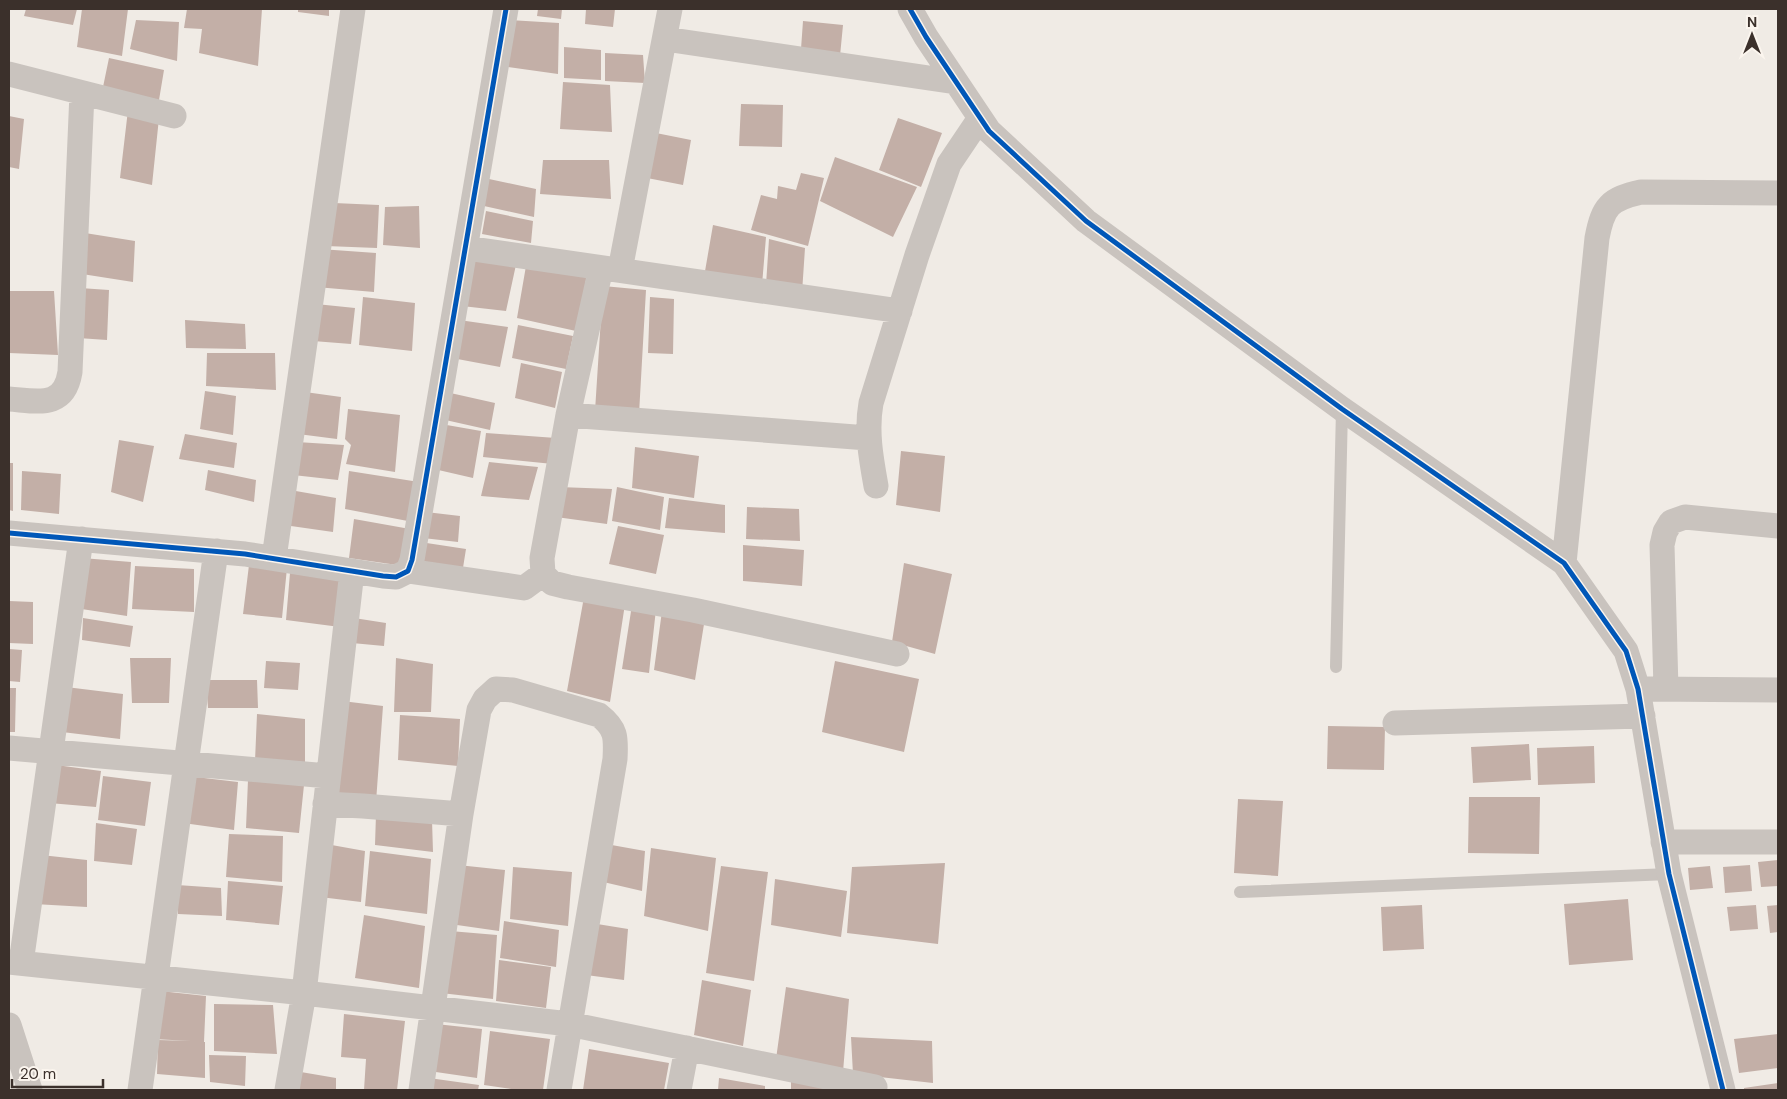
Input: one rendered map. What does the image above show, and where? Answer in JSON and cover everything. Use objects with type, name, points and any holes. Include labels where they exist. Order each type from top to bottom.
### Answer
[{"type":"street","points":[[274,558],[352,9]]},
{"type":"street","points":[[408,571],[412,560],[506,9]]},
{"type":"street","points":[[670,9],[665,39],[611,269],[568,415],[542,558],[543,574],[552,583],[568,588],[693,610],[897,654]]},
{"type":"street","points":[[910,9],[926,37],[984,125],[1086,221],[1342,408],[1564,563],[1626,651],[1638,690],[1669,874],[1723,1090]]},
{"type":"street","points":[[665,39],[956,82]]},
{"type":"street","points":[[9,74],[174,116]]},
{"type":"street","points":[[9,399],[45,401],[59,396],[68,385],[82,93]]},
{"type":"street","points":[[876,486],[868,438],[868,417],[871,402],[916,255],[949,164],[984,125]]},
{"type":"street","points":[[1564,563],[1597,238],[1600,222],[1608,206],[1622,196],[1641,192],[1778,193]]},
{"type":"street","points":[[466,248],[900,310]]},
{"type":"street","points":[[568,415],[868,438]]},
{"type":"street","points":[[1666,690],[1662,545],[1670,522],[1685,517],[1778,526]]},
{"type":"street","points":[[9,533],[216,551],[396,577],[408,571],[524,588],[543,574]]},
{"type":"street","points":[[81,539],[51,752],[15,963],[304,993],[569,1024],[875,1086]]},
{"type":"street","points":[[140,1090],[216,551]]},
{"type":"street","points":[[287,1090],[304,993],[352,571]]},
{"type":"street","points":[[421,1090],[461,814],[479,710],[485,698],[496,690],[513,690],[599,715],[610,723],[616,739],[615,759],[559,1090]]},
{"type":"street","points":[[1638,690],[1778,690]]},
{"type":"street","points":[[1395,723],[1643,716]]},
{"type":"street","points":[[9,748],[328,776]]},
{"type":"street","points":[[325,804],[461,814]]},
{"type":"street","points":[[1663,842],[1778,842]]},
{"type":"street","points":[[9,1025],[30,1090]]},
{"type":"street","points":[[679,1090],[687,1048]]},
{"type":"lane","points":[[1336,667],[1342,408]]},
{"type":"lane","points":[[1240,892],[1669,874]]},
{"type":"building","points":[[26,9],[77,9],[73,25],[24,16]]},
{"type":"building","points":[[82,9],[128,9],[122,56],[77,47]]},
{"type":"building","points":[[187,9],[262,9],[258,66],[199,53],[202,29],[184,28]]},
{"type":"building","points":[[298,9],[329,9],[329,16],[298,12]]},
{"type":"building","points":[[538,9],[562,9],[561,19],[537,16]]},
{"type":"building","points":[[586,9],[615,9],[613,27],[585,24]]},
{"type":"building","points":[[136,20],[179,22],[177,61],[130,49]]},
{"type":"building","points":[[509,20],[559,23],[558,74],[501,66]]},
{"type":"building","points":[[803,21],[843,25],[840,56],[801,49]]},
{"type":"building","points":[[564,47],[601,50],[601,80],[564,78]]},
{"type":"building","points":[[605,53],[643,55],[645,83],[605,81]]},
{"type":"building","points":[[109,58],[164,70],[159,100],[103,87]]},
{"type":"building","points":[[563,82],[610,85],[612,132],[560,129]]},
{"type":"building","points":[[741,104],[783,105],[782,147],[739,146]]},
{"type":"building","points":[[128,110],[159,118],[152,185],[120,178]]},
{"type":"building","points":[[9,116],[24,119],[19,169],[9,167]]},
{"type":"building","points":[[898,118],[942,133],[921,187],[879,170]]},
{"type":"building","points":[[651,132],[691,140],[683,185],[642,177]]},
{"type":"building","points":[[835,157],[917,187],[893,237],[820,201]]},
{"type":"building","points":[[543,160],[609,160],[611,199],[540,194]]},
{"type":"building","points":[[801,173],[824,178],[808,246],[751,230],[761,195],[777,199],[778,186],[796,190]]},
{"type":"building","points":[[489,179],[536,189],[534,217],[484,206]]},
{"type":"building","points":[[334,203],[379,205],[377,248],[326,246]]},
{"type":"building","points":[[419,206],[420,248],[383,245],[385,207]]},
{"type":"building","points":[[486,211],[533,221],[531,243],[482,234]]},
{"type":"building","points":[[713,225],[766,237],[762,285],[704,277]]},
{"type":"building","points":[[85,233],[135,241],[133,282],[82,274]]},
{"type":"building","points":[[769,239],[805,248],[802,293],[766,285]]},
{"type":"building","points":[[320,249],[376,253],[374,292],[316,287]]},
{"type":"building","points":[[468,256],[517,260],[506,311],[462,306]]},
{"type":"building","points":[[526,266],[587,275],[576,331],[517,318]]},
{"type":"building","points":[[603,286],[646,290],[639,414],[595,411]]},
{"type":"building","points":[[80,288],[109,290],[107,340],[78,338]]},
{"type":"building","points":[[9,291],[54,291],[58,355],[9,353]]},
{"type":"building","points":[[363,297],[415,303],[412,351],[359,345]]},
{"type":"building","points":[[650,297],[674,299],[673,354],[648,353]]},
{"type":"building","points":[[316,304],[355,308],[351,344],[313,341]]},
{"type":"building","points":[[185,320],[245,324],[246,349],[186,348]]},
{"type":"building","points":[[459,320],[508,327],[500,367],[452,358]]},
{"type":"building","points":[[518,325],[573,336],[566,369],[512,358]]},
{"type":"building","points":[[207,353],[275,353],[276,390],[206,386]]},
{"type":"building","points":[[521,363],[562,372],[555,408],[515,398]]},
{"type":"building","points":[[205,391],[236,396],[233,435],[200,429]]},
{"type":"building","points":[[305,392],[341,397],[337,439],[298,434]]},
{"type":"building","points":[[446,392],[495,403],[490,430],[441,419]]},
{"type":"building","points":[[348,409],[400,415],[395,472],[346,464],[351,445],[345,439]]},
{"type":"building","points":[[441,424],[481,431],[473,478],[434,469]]},
{"type":"building","points":[[486,433],[556,438],[553,464],[483,457]]},
{"type":"building","points":[[185,434],[237,443],[234,468],[179,459]]},
{"type":"building","points":[[119,440],[154,446],[143,502],[111,492]]},
{"type":"building","points":[[297,442],[344,445],[338,480],[293,475]]},
{"type":"building","points":[[635,447],[699,456],[694,498],[632,488]]},
{"type":"building","points":[[901,451],[945,456],[940,512],[896,505]]},
{"type":"building","points":[[489,462],[538,467],[529,500],[481,496]]},
{"type":"building","points":[[9,463],[13,463],[13,511],[9,510]]},
{"type":"building","points":[[208,470],[256,480],[254,502],[205,490]]},
{"type":"building","points":[[22,471],[61,474],[59,514],[21,510]]},
{"type":"building","points":[[349,471],[419,482],[413,522],[345,509]]},
{"type":"building","points":[[559,487],[612,489],[607,524],[556,517]]},
{"type":"building","points":[[617,487],[664,497],[660,530],[612,521]]},
{"type":"building","points":[[290,490],[336,498],[333,532],[284,525]]},
{"type":"building","points":[[669,498],[725,505],[725,533],[665,528]]},
{"type":"building","points":[[747,507],[799,509],[800,541],[746,539]]},
{"type":"building","points":[[426,512],[460,516],[458,542],[423,538]]},
{"type":"building","points":[[354,519],[410,529],[404,566],[349,558]]},
{"type":"building","points":[[618,526],[664,535],[656,574],[609,564]]},
{"type":"building","points":[[420,542],[466,549],[462,574],[416,564]]},
{"type":"building","points":[[743,545],[804,550],[802,586],[743,581]]},
{"type":"building","points":[[82,558],[131,562],[127,616],[75,608]]},
{"type":"building","points":[[904,563],[952,574],[935,654],[892,642]]},
{"type":"building","points":[[249,565],[287,568],[282,618],[243,614]]},
{"type":"building","points":[[135,566],[194,569],[194,612],[132,609]]},
{"type":"building","points":[[290,573],[347,582],[340,627],[286,620]]},
{"type":"building","points":[[584,597],[625,604],[610,702],[567,691]]},
{"type":"building","points":[[9,601],[33,602],[33,644],[9,643]]},
{"type":"building","points":[[632,605],[656,609],[649,673],[622,669]]},
{"type":"building","points":[[662,611],[705,618],[695,680],[654,670]]},
{"type":"building","points":[[83,618],[133,626],[130,647],[82,640]]},
{"type":"building","points":[[354,618],[386,623],[384,646],[352,643]]},
{"type":"building","points":[[9,649],[22,650],[20,682],[9,681]]},
{"type":"building","points":[[130,658],[171,658],[169,703],[132,703]]},
{"type":"building","points":[[396,658],[433,664],[431,712],[394,712]]},
{"type":"building","points":[[266,661],[300,663],[298,690],[264,688]]},
{"type":"building","points":[[835,661],[919,679],[904,752],[822,732]]},
{"type":"building","points":[[206,680],[257,680],[258,708],[208,708]]},
{"type":"building","points":[[66,687],[123,694],[120,739],[62,732]]},
{"type":"building","points":[[9,688],[16,688],[15,732],[9,732]]},
{"type":"building","points":[[342,701],[383,706],[376,802],[331,799]]},
{"type":"building","points":[[257,714],[305,719],[305,766],[255,761]]},
{"type":"building","points":[[400,715],[460,719],[458,766],[398,760]]},
{"type":"building","points":[[1328,726],[1385,727],[1384,770],[1327,769]]},
{"type":"building","points":[[1529,744],[1531,780],[1473,783],[1471,747]]},
{"type":"building","points":[[1594,746],[1595,783],[1538,785],[1537,748]]},
{"type":"building","points":[[56,765],[101,771],[96,807],[49,803]]},
{"type":"building","points":[[103,776],[151,782],[145,826],[98,820]]},
{"type":"building","points":[[187,776],[238,782],[234,830],[183,823]]},
{"type":"building","points":[[248,780],[304,785],[299,833],[246,828]]},
{"type":"building","points":[[1469,797],[1540,797],[1539,854],[1468,853]]},
{"type":"building","points":[[1238,799],[1283,801],[1278,876],[1234,873]]},
{"type":"building","points":[[376,814],[432,820],[433,852],[375,845]]},
{"type":"building","points":[[96,823],[137,829],[132,865],[94,861]]},
{"type":"building","points":[[229,834],[283,836],[282,882],[226,877]]},
{"type":"building","points":[[326,844],[365,851],[361,902],[320,897]]},
{"type":"building","points":[[606,844],[645,851],[642,891],[599,881]]},
{"type":"building","points":[[651,848],[716,858],[708,931],[644,916]]},
{"type":"building","points":[[370,851],[431,859],[427,914],[365,906]]},
{"type":"building","points":[[41,855],[87,860],[87,907],[34,904]]},
{"type":"building","points":[[1778,860],[1778,886],[1761,887],[1758,862]]},
{"type":"building","points":[[945,863],[938,944],[847,933],[852,867]]},
{"type":"building","points":[[458,865],[505,870],[499,931],[450,924]]},
{"type":"building","points":[[1750,865],[1752,891],[1725,893],[1723,867]]},
{"type":"building","points":[[721,866],[768,872],[754,981],[706,973]]},
{"type":"building","points":[[1710,866],[1713,888],[1690,890],[1688,868]]},
{"type":"building","points":[[513,867],[572,872],[568,926],[510,919]]},
{"type":"building","points":[[775,879],[847,891],[841,937],[771,925]]},
{"type":"building","points":[[228,881],[283,886],[279,925],[226,920]]},
{"type":"building","points":[[177,885],[221,888],[222,916],[178,914]]},
{"type":"building","points":[[1628,899],[1633,960],[1569,965],[1564,904]]},
{"type":"building","points":[[1422,905],[1424,949],[1383,951],[1381,907]]},
{"type":"building","points":[[1756,905],[1758,929],[1730,931],[1727,907]]},
{"type":"building","points":[[1778,905],[1778,932],[1770,933],[1767,906]]},
{"type":"building","points":[[364,915],[425,926],[419,988],[355,978]]},
{"type":"building","points":[[504,921],[559,930],[556,967],[500,958]]},
{"type":"building","points":[[591,923],[628,929],[624,980],[586,975]]},
{"type":"building","points":[[450,931],[497,935],[493,999],[441,993]]},
{"type":"building","points":[[499,960],[551,967],[546,1008],[496,1001]]},
{"type":"building","points":[[702,980],[751,990],[743,1046],[694,1035]]},
{"type":"building","points":[[786,987],[849,999],[843,1072],[776,1059]]},
{"type":"building","points":[[160,991],[206,996],[205,1078],[157,1074],[158,1040],[191,1041],[153,1039]]},
{"type":"building","points":[[214,1004],[273,1005],[277,1054],[214,1051]]},
{"type":"building","points":[[344,1014],[405,1021],[397,1090],[364,1090],[366,1059],[341,1057]]},
{"type":"building","points":[[436,1024],[482,1029],[477,1078],[429,1071]]},
{"type":"building","points":[[490,1031],[550,1039],[543,1090],[518,1090],[484,1085]]},
{"type":"building","points":[[1778,1034],[1778,1068],[1739,1073],[1734,1039]]},
{"type":"building","points":[[851,1037],[932,1041],[933,1083],[853,1074]]},
{"type":"building","points":[[589,1049],[669,1063],[664,1090],[583,1090]]},
{"type":"building","points":[[209,1055],[246,1056],[245,1086],[210,1082]]},
{"type":"building","points":[[295,1071],[336,1078],[336,1090],[292,1090]]},
{"type":"building","points":[[429,1078],[479,1085],[478,1090],[427,1090]]},
{"type":"building","points":[[719,1078],[765,1086],[765,1090],[718,1090]]},
{"type":"building","points":[[791,1078],[828,1086],[827,1090],[791,1090]]},
{"type":"building","points":[[1778,1083],[1778,1090],[1744,1090],[1744,1088]]},
{"type":"cycle path","points":[[9,533],[245,554],[383,576],[396,577],[408,571],[412,560],[506,9]]},
{"type":"cycle path","points":[[910,9],[926,37],[989,131],[1086,221],[1342,409],[1564,563],[1626,651],[1638,689],[1669,874],[1723,1090]]}]
